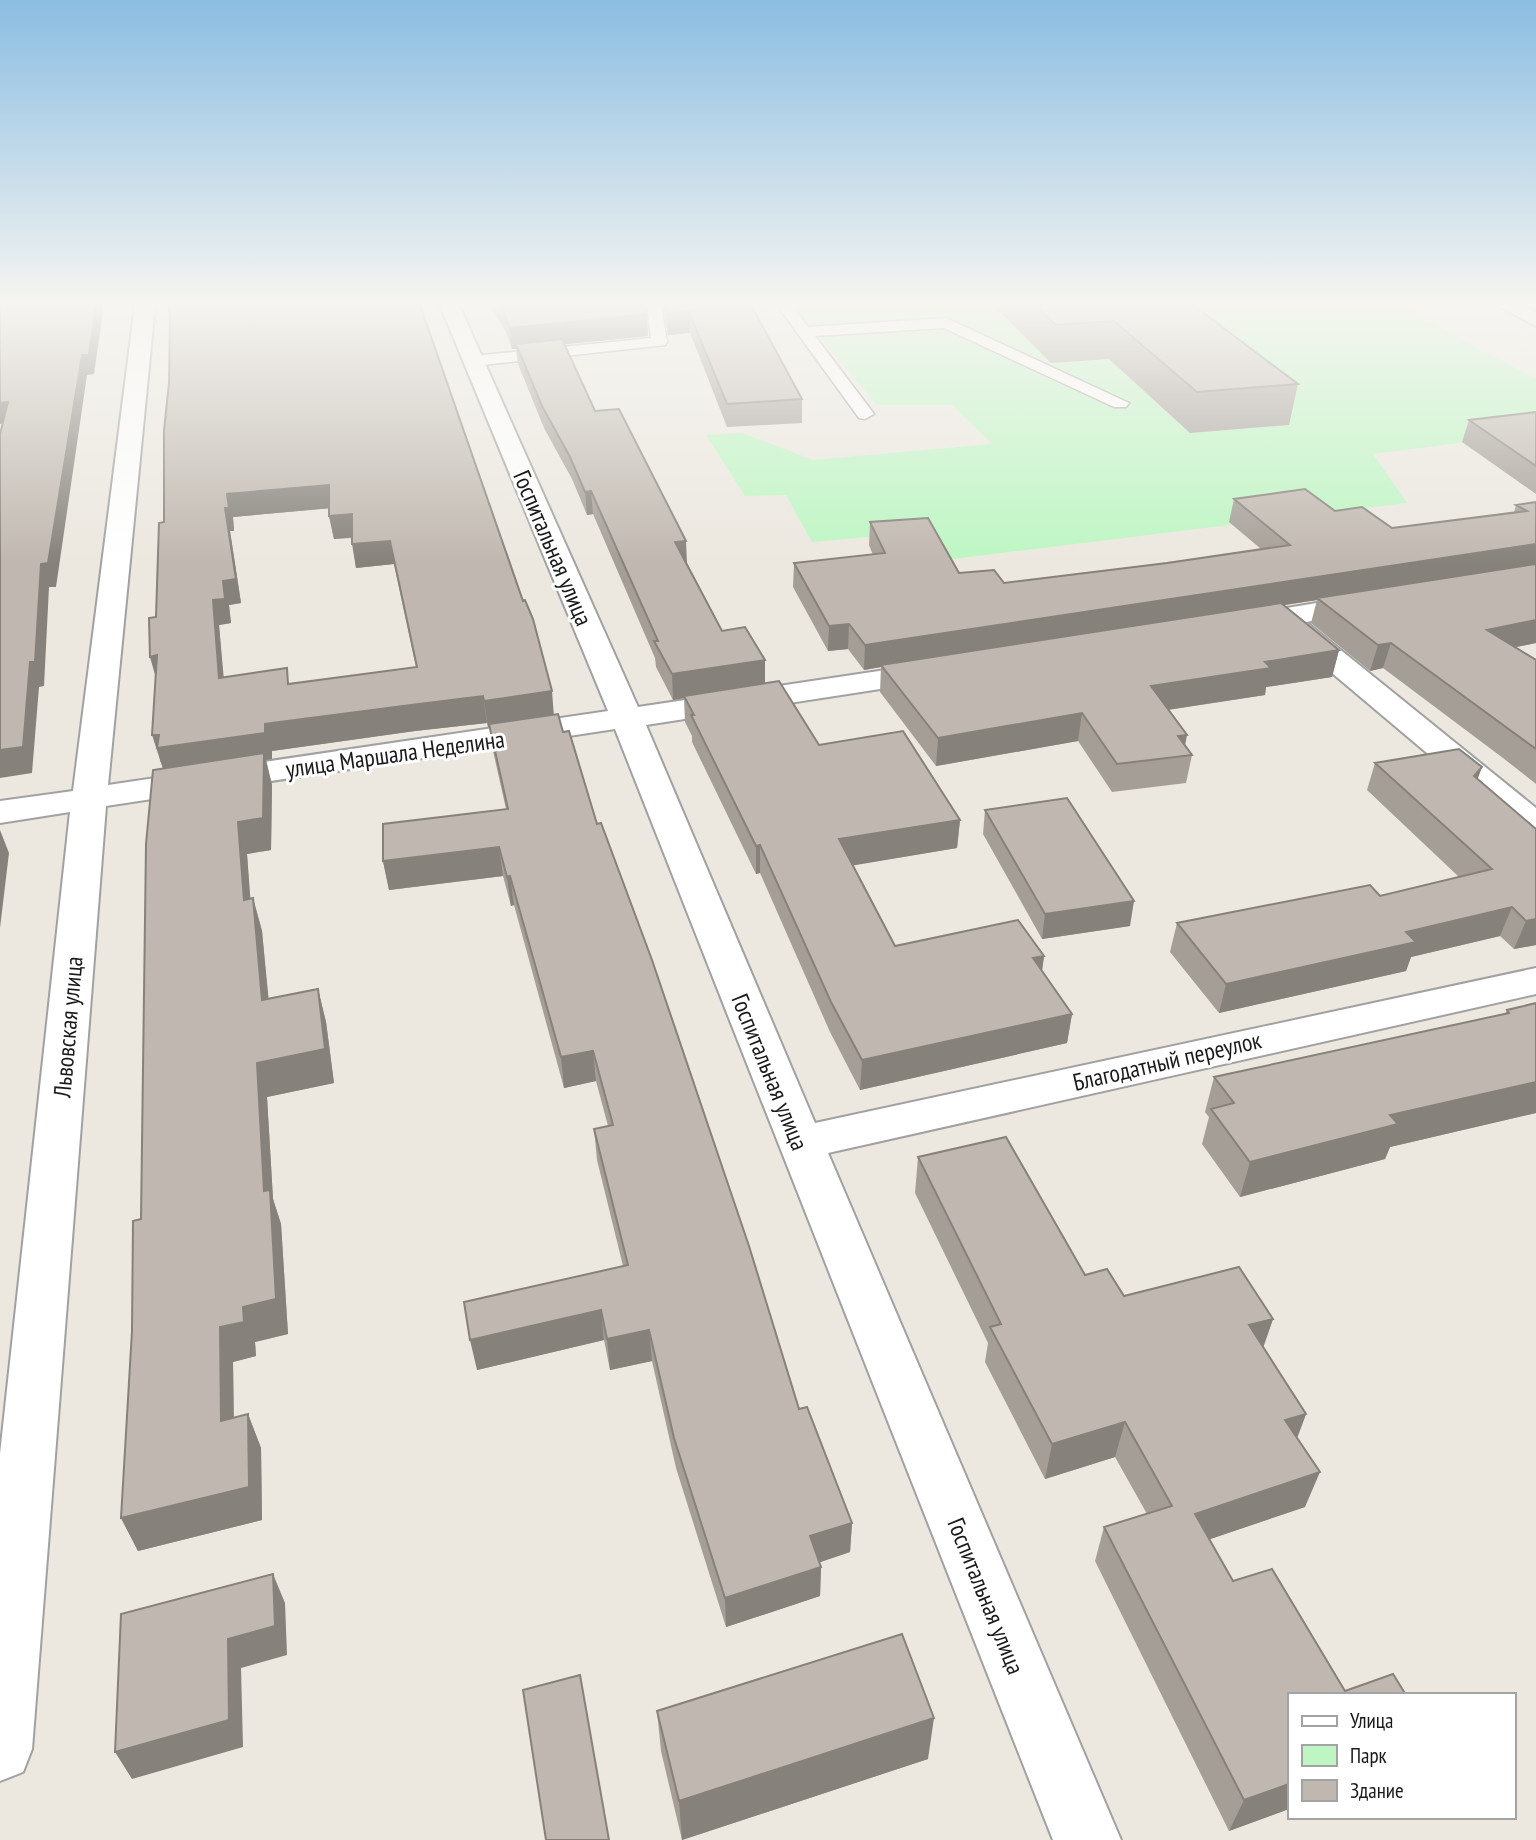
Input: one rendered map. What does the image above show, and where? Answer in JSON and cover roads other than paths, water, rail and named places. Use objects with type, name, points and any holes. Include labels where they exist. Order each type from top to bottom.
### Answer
[{"type":"street","name":"Львовская улица","points":[[0,1749],[89,799],[135,391]]},
{"type":"street","name":"Госпитальная улица","points":[[486,391],[626,719],[1087,1840]]},
{"type":"street","points":[[1216,629],[1393,600]]},
{"type":"street","points":[[1284,618],[1536,826]]},
{"type":"street","name":"улица Маршала Неделина","points":[[0,812],[955,669]]},
{"type":"street","name":"Благодатный переулок","points":[[799,1143],[1536,981]]},
{"type":"lane","points":[[848,391],[865,414]]},
{"type":"lane","points":[[1094,391],[1120,403]]}]
